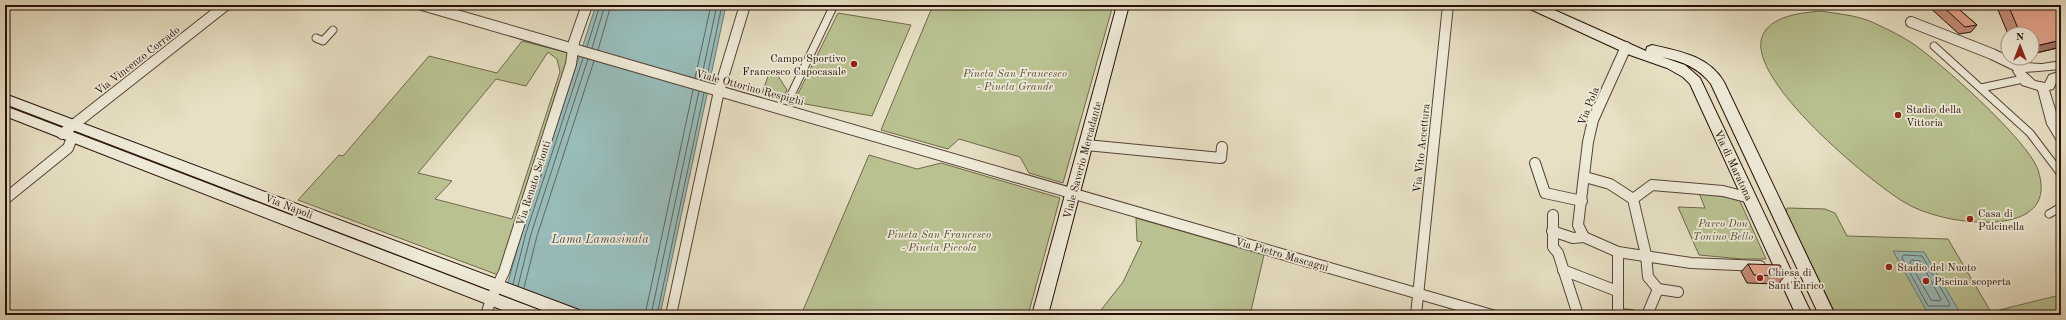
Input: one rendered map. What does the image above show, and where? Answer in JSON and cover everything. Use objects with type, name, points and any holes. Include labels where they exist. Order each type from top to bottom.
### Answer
[{"type":"main road","name":"Viale Saverio Mercadante","points":[[1040,315],[1123,5]]},
{"type":"main road","points":[[1532,5],[1626,47]]},
{"type":"main road","name":"Via di Maratona","points":[[1626,47],[1636,54],[1677,67],[1685,71],[1695,81],[1804,315]]},
{"type":"main road","name":"Via di Maratona","points":[[1626,47],[1670,54],[1692,60],[1709,71],[1717,82],[1774,199],[1827,315]]},
{"type":"main road","name":"Via Napoli","points":[[5,98],[70,132]]},
{"type":"main road","name":"Via Napoli","points":[[5,111],[70,132],[497,294],[573,315]]},
{"type":"main road","points":[[1750,198],[1774,199]]},
{"type":"main road","name":"Via Napoli","points":[[497,294],[533,315]]},
{"type":"street","name":"Via Vincenzo Corrado","points":[[5,199],[68,148],[70,132],[226,5]]},
{"type":"street","name":"Viale Ottorino Respighi","points":[[422,5],[1072,194]]},
{"type":"street","name":"Via Renato Scionti","points":[[486,315],[497,294],[516,236],[571,64],[587,5]]},
{"type":"street","points":[[671,315],[716,90],[745,5]]},
{"type":"street","points":[[790,97],[834,5]]},
{"type":"street","name":"Via Vito Accettura","points":[[1416,315],[1448,5]]},
{"type":"street","points":[[1911,22],[2022,73],[2032,84],[2052,80],[2053,124],[2061,138]]},
{"type":"street","points":[[320,41],[332,30]]},
{"type":"street","points":[[1934,46],[2030,133],[2061,174]]},
{"type":"street","name":"Via Pola","points":[[1584,237],[1578,225],[1585,177],[1588,142],[1593,120],[1626,47]]},
{"type":"street","points":[[1981,88],[2038,68],[2061,65]]},
{"type":"street","points":[[1086,145],[1221,158],[1222,147]]},
{"type":"street","points":[[1535,163],[1545,193],[1582,201]]},
{"type":"street","points":[[1585,177],[1610,184],[1633,200],[1646,255],[1648,277],[1658,289],[1678,292]]},
{"type":"street","points":[[1633,200],[1652,185],[1723,191],[1750,198]]},
{"type":"street","name":"Via Pietro Mascagni","points":[[1072,194],[1492,315]]},
{"type":"street","points":[[2049,214],[2061,207]]},
{"type":"street","points":[[1553,215],[1553,247],[1558,253],[1578,315]]},
{"type":"street","points":[[1552,231],[1573,238],[1584,237],[1618,252],[1691,262],[1782,267]]},
{"type":"street","points":[[1618,252],[1618,314],[1631,315]]},
{"type":"street","points":[[1563,270],[1617,291]]},
{"type":"street","points":[[1647,315],[1658,289]]},
{"type":"green space","name":"Pineta San Francesco - Pineta Grande","points":[[933,5],[1113,5],[1063,183],[1029,173],[1020,157],[959,139],[948,149],[881,130]]},
{"type":"green space","name":"Stadio della Vittoria","points":[[1821,11],[1860,18],[1903,37],[1925,53],[1982,102],[2018,140],[2031,157],[2038,170],[2041,190],[2036,205],[2024,215],[2008,220],[1989,222],[1951,219],[1935,215],[1915,208],[1904,202],[1865,174],[1840,152],[1791,103],[1773,78],[1762,56],[1762,37],[1772,24],[1787,16]]},
{"type":"green space","name":"Campo Sportivo Francesco Capocasale","points":[[838,13],[911,25],[872,116],[794,102]]},
{"type":"green space","points":[[522,41],[569,53],[570,58],[498,275],[298,200],[339,155],[343,156],[429,56],[497,73]],"holes":[[[548,52],[557,59],[560,72],[512,219],[435,199],[452,181],[418,173],[496,79],[526,86]]]},
{"type":"green space","points":[[770,70],[778,76],[787,90],[782,100],[762,94]]},
{"type":"green space","name":"Pineta San Francesco - Pineta Piccola","points":[[869,155],[917,169],[941,163],[1060,198],[1028,315],[801,315]]},
{"type":"green space","name":"Parco Don Tonino Bello","points":[[1699,193],[1739,199],[1766,259],[1742,259],[1699,255],[1678,207],[1705,208]]},
{"type":"green space","name":"Stadio del Nuoto","points":[[1787,208],[1825,209],[1835,213],[1847,236],[1948,239],[1991,312],[2060,295],[2061,315],[1836,315],[1786,212]]},
{"type":"green space","points":[[1136,218],[1264,255],[1250,315],[1097,315],[1123,282],[1142,242],[1137,241]]},
{"type":"water","name":"Lama Lamasinata","points":[[596,5],[726,5],[660,315],[499,315],[522,232]]},
{"type":"water","name":"Piscina scoperta","points":[[1893,251],[1924,252],[1959,311],[1926,310]]},
{"type":"building","points":[[1941,5],[1954,5],[1977,25],[1965,27]]},
{"type":"building","points":[[2008,5],[2061,5],[2061,40],[2040,45],[2040,26],[2017,26]]},
{"type":"building","points":[[1748,264],[1780,265],[1785,276],[1754,275]]},
{"type":"place","name":"Campo Sportivo Francesco Capocasale","points":[[854,64]]},
{"type":"place","name":"Stadio della Vittoria","points":[[1898,115]]},
{"type":"place","name":"Casa di Pulcinella","points":[[1970,219]]},
{"type":"place","name":"Stadio del Nuoto","points":[[1889,267]]},
{"type":"place","name":"Chiesa di Sant'Enrico","points":[[1760,278]]},
{"type":"place","name":"Piscina scoperta","points":[[1926,281]]}]
